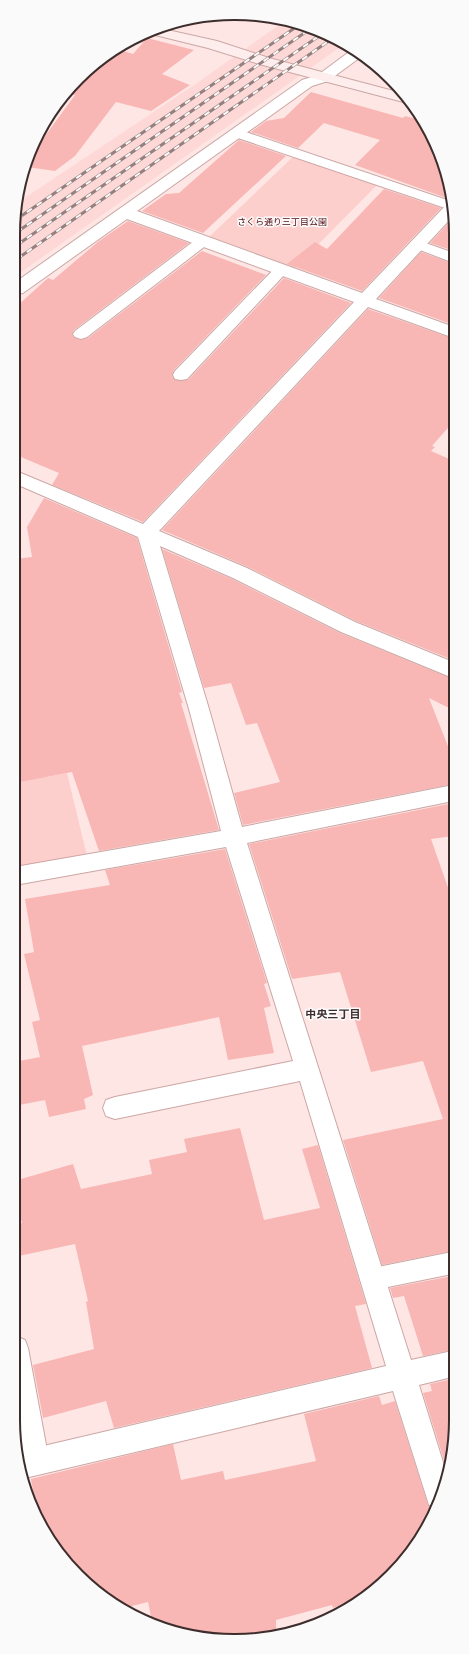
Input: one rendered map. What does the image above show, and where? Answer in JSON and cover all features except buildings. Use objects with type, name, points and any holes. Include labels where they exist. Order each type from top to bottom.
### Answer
[{"type":"street","points":[[161,33],[212,44],[323,78],[400,98]]},
{"type":"street","points":[[20,287],[307,83],[323,78],[353,56]]},
{"type":"street","points":[[124,212],[449,331]]},
{"type":"street","points":[[146,532],[363,300],[448,213]]},
{"type":"street","points":[[20,480],[240,573],[348,627],[449,668]]},
{"type":"street","points":[[146,532],[199,709],[234,837],[308,1069],[437,1490]]},
{"type":"street","points":[[20,875],[234,837],[449,794]]},
{"type":"street","points":[[115,1108],[308,1069]]},
{"type":"street","points":[[29,1463],[449,1365]]},
{"type":"lane","points":[[237,132],[447,204]]},
{"type":"lane","points":[[81,334],[203,241]]},
{"type":"lane","points":[[417,244],[449,256]]},
{"type":"lane","points":[[181,375],[281,270]]},
{"type":"lane","points":[[373,1279],[449,1264]]},
{"type":"lane","points":[[20,1383],[29,1463]]},
{"type":"shaded area","points":[[279,25],[317,36],[339,48],[20,273],[20,220],[23,199],[197,83]]},
{"type":"green space","name":"さくら通り三丁目公園","points":[[295,155],[377,185],[293,270],[208,238]]},
{"type":"green space","points":[[67,773],[87,856],[20,868],[20,777],[47,777]]},
{"type":"railway","points":[[21,217],[294,28]]},
{"type":"railway","points":[[20,230],[306,32]]},
{"type":"railway","points":[[20,243],[318,37]]},
{"type":"railway","points":[[20,257],[328,41]]},
{"type":"district","name":"中央三丁目","points":[[333,1014]]}]
